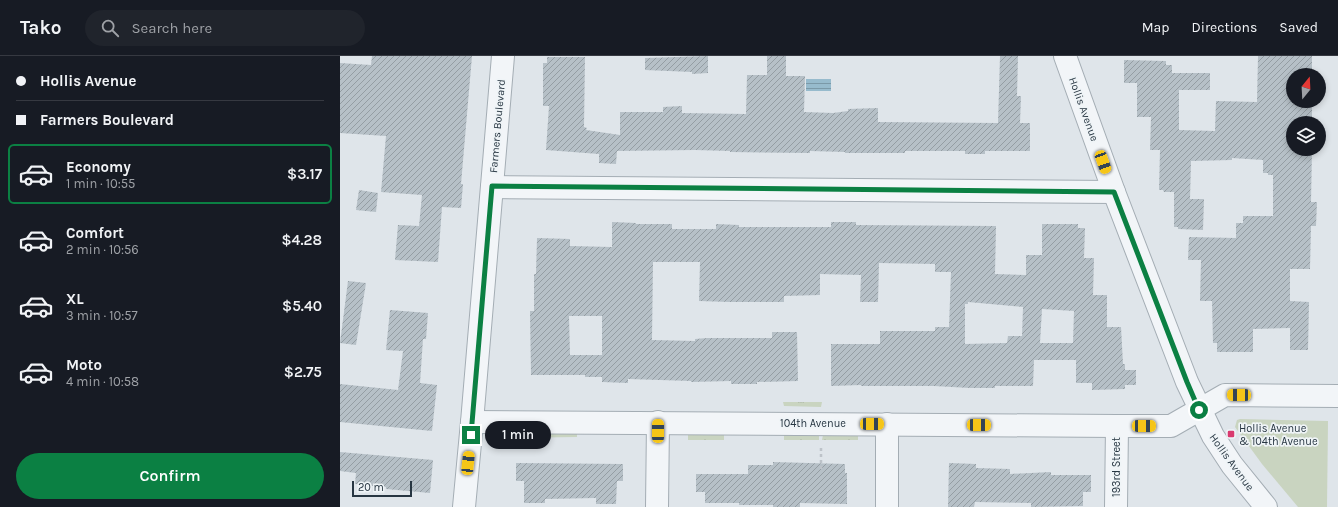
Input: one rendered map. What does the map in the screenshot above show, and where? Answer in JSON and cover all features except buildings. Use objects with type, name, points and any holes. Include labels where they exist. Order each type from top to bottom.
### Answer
[{"type":"street","name":"Farmers Boulevard","points":[[464,507],[503,56]]},
{"type":"street","name":"Hollis Avenue","points":[[1065,56],[1114,192],[1199,410],[1209,431],[1232,465],[1266,507]]},
{"type":"street","points":[[492,186],[1114,192]]},
{"type":"street","name":"104th Avenue","points":[[472,422],[1171,426],[1225,395],[1338,396]]},
{"type":"street","points":[[657,507],[658,422]]},
{"type":"street","points":[[886,507],[887,424]]},
{"type":"street","name":"193rd Street","points":[[1116,507],[1117,426]]},
{"type":"path","points":[[821,445],[821,469]]},
{"type":"green space","points":[[783,402],[822,402],[821,407],[784,406]]},
{"type":"green space","points":[[1237,420],[1328,421],[1327,507],[1298,507],[1262,464],[1235,427]]},
{"type":"green space","points":[[577,433],[577,437],[505,438],[505,434]]},
{"type":"green space","points":[[688,435],[724,435],[724,440],[688,440]]},
{"type":"green space","points":[[784,435],[819,435],[819,440],[784,440]]},
{"type":"green space","points":[[823,435],[858,435],[858,440],[822,440]]},
{"type":"water","points":[[806,79],[831,79],[831,91],[806,91]]},
{"type":"place","name":"Hollis Avenue & 104th Avenue","points":[[1231,434]]},
{"type":"route","points":[[471,435],[492,186],[1114,192],[1199,410]]}]
